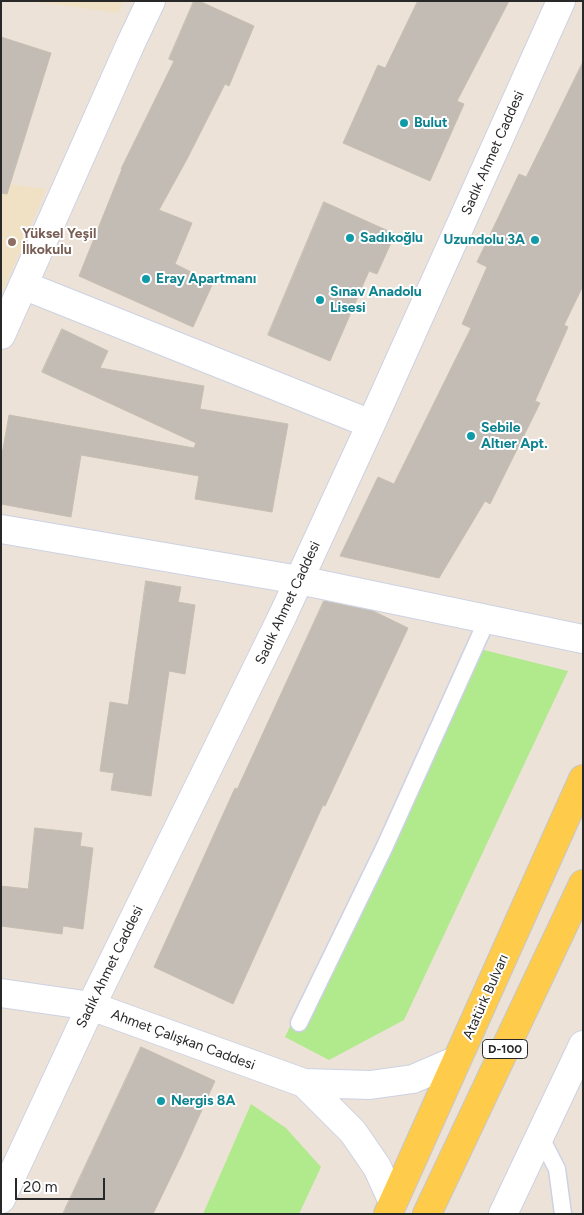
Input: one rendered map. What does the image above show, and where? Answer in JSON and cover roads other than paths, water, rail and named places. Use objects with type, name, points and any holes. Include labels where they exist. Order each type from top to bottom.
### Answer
[{"type":"main road","name":"Atatürk Bulvarı","points":[[391,1208],[583,779]]},
{"type":"main road","name":"D-100","points":[[427,1214],[583,884]]},
{"type":"street","points":[[1,335],[151,1]]},
{"type":"street","name":"Sadık Ahmet Caddesi","points":[[1,1199],[90,1006],[299,580],[561,1]]},
{"type":"street","points":[[22,285],[371,424]]},
{"type":"street","points":[[1,529],[299,580],[583,639]]},
{"type":"street","name":"Ahmet Çalışkan Caddesi","points":[[1,993],[90,1006],[304,1083]]},
{"type":"street","points":[[304,1083],[370,1085],[413,1079],[457,1060]]},
{"type":"street","points":[[503,1214],[540,1136],[580,1060]]},
{"type":"street","points":[[304,1083],[353,1132],[377,1167],[391,1208]]},
{"type":"lane","points":[[299,1023],[385,846],[487,620]]},
{"type":"lane","points":[[540,1136],[557,1169],[563,1214]]},
{"type":"place","name":"Bulut","points":[[404,123]]},
{"type":"place","name":"Sadıkoğlu","points":[[350,238]]},
{"type":"place","name":"Uzundolu 3A","points":[[535,240]]},
{"type":"place","name":"Yüksel Yeşil İlkokulu","points":[[12,242]]},
{"type":"place","name":"Eray Apartmanı","points":[[146,279]]},
{"type":"place","name":"Sınav Anadolu Lisesi","points":[[320,300]]},
{"type":"place","name":"Sebile Altıer Apt.","points":[[471,436]]},
{"type":"place","name":"Nergis 8A","points":[[161,1101]]}]
